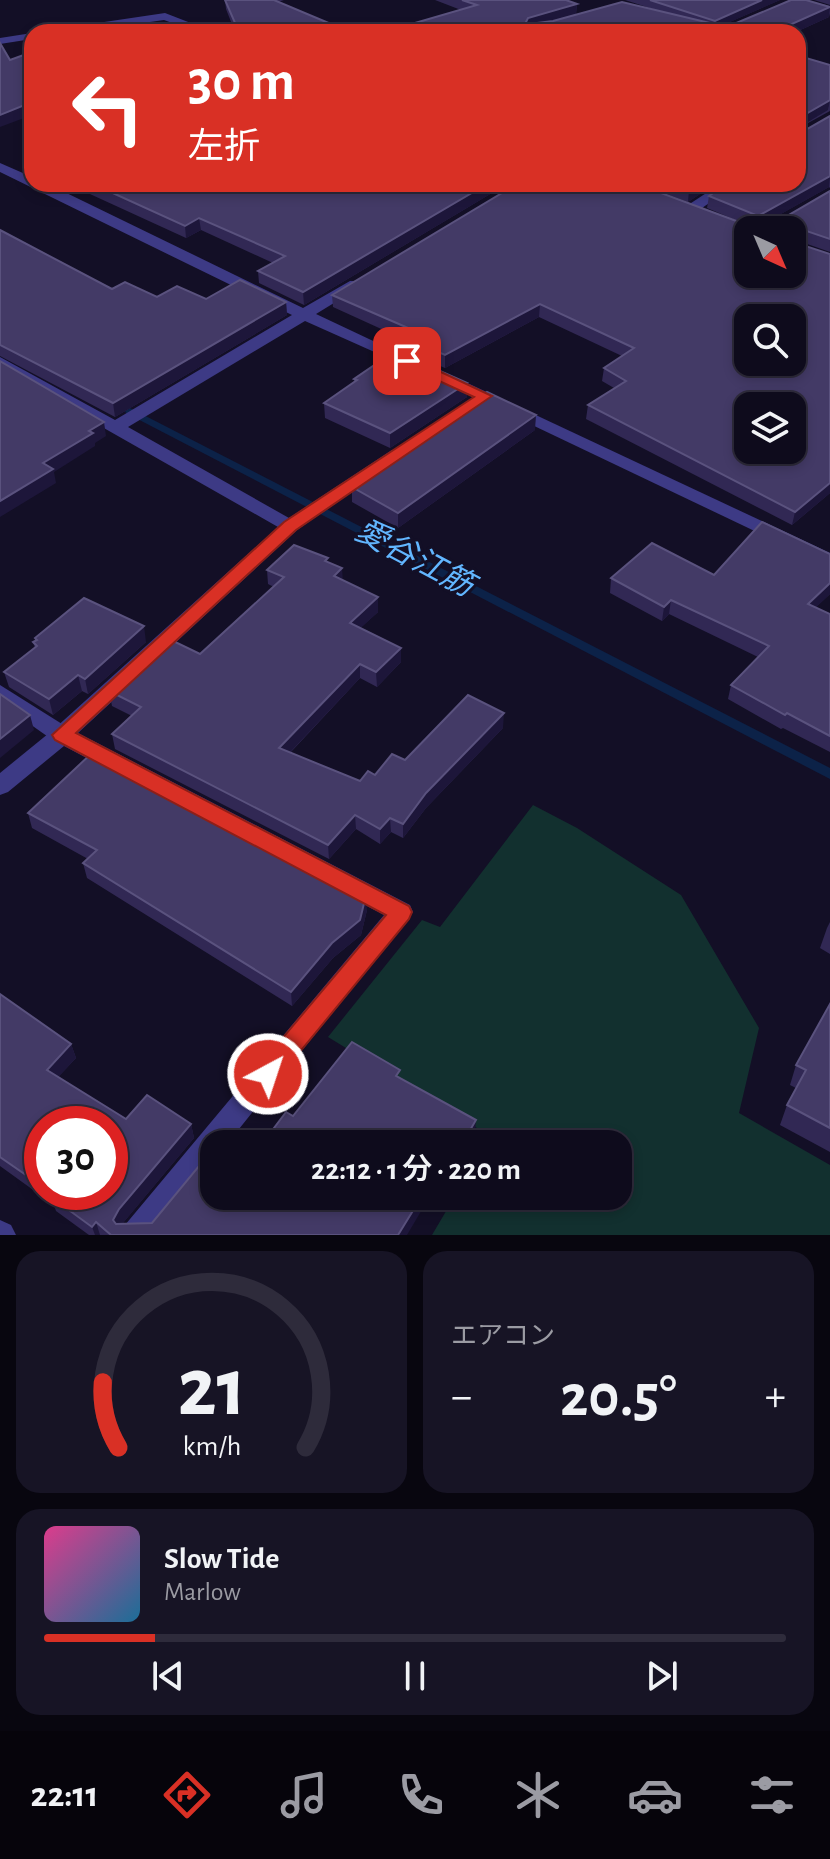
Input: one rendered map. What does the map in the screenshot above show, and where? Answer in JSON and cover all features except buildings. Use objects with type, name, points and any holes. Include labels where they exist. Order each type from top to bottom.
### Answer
[{"type":"street","points":[[111,24],[165,16],[186,24]]},
{"type":"street","points":[[0,41],[24,37]]},
{"type":"street","points":[[0,167],[24,178]]},
{"type":"street","points":[[52,192],[479,400],[830,561]]},
{"type":"street","points":[[690,210],[717,192]]},
{"type":"street","points":[[122,424],[372,273]]},
{"type":"street","points":[[0,362],[122,424],[296,522]]},
{"type":"street","points":[[0,786],[62,735],[296,522],[412,445]]},
{"type":"street","points":[[0,693],[62,735],[401,912],[135,1235]]},
{"type":"green space","points":[[533,805],[577,828],[681,895],[759,1028],[739,1113],[830,1165],[830,1235],[432,1235],[447,1210],[632,1210],[632,1130],[480,1130],[328,1037],[422,920],[440,927]]},
{"type":"waterway","name":"愛谷江筋","points":[[130,411],[830,774]]},
{"type":"route","points":[[268,1074],[401,912],[62,735],[290,526],[485,396],[407,361]]}]
